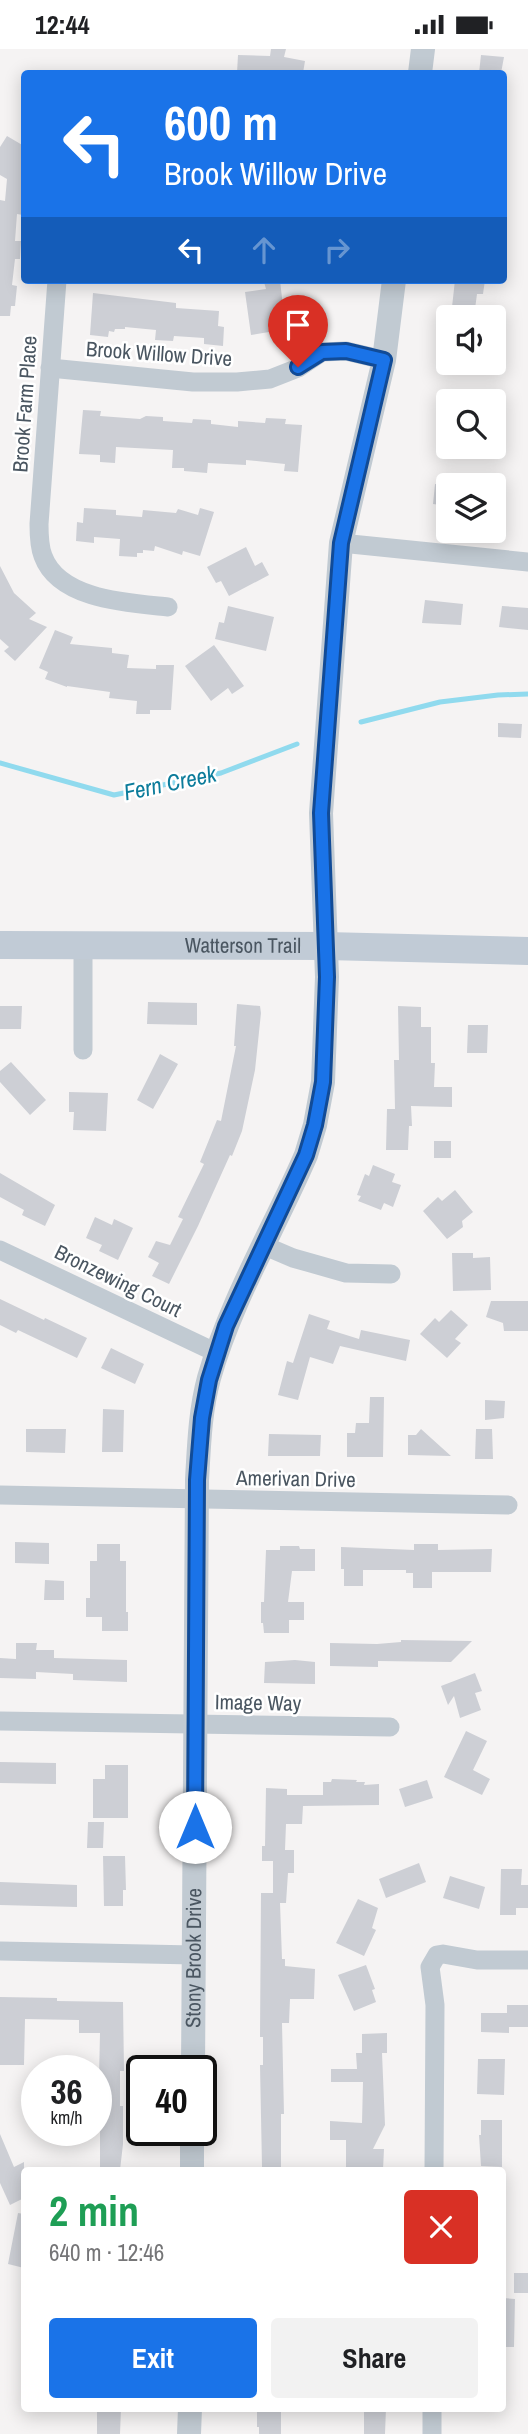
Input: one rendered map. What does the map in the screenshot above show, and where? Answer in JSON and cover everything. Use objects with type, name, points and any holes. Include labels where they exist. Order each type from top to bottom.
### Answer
[{"type":"main road","name":"Watterson Trail","points":[[0,945],[326,946],[528,951]]},
{"type":"street","points":[[420,70],[423,49]]},
{"type":"street","name":"Brook Farm Place","points":[[57,284],[39,524],[42,555],[50,570],[78,589],[101,598],[168,607]]},
{"type":"street","name":"Stony Brook Drive","points":[[193,2055],[197,1499],[202,1418],[209,1380],[226,1326],[302,1164],[315,1125],[323,1082],[326,946],[321,813],[341,543],[384,360],[394,284]]},
{"type":"street","name":"Brook Willow Drive","points":[[50,369],[193,382],[237,382],[270,379],[298,367],[322,352],[346,351],[384,360]]},
{"type":"street","points":[[341,543],[528,562]]},
{"type":"street","points":[[83,945],[83,1050]]},
{"type":"street","points":[[265,1246],[293,1258],[346,1273],[391,1274]]},
{"type":"street","name":"Bronzewing Court","points":[[0,1249],[217,1353]]},
{"type":"street","name":"Amerivan Drive","points":[[0,1495],[508,1505]]},
{"type":"street","name":"Image Way","points":[[0,1721],[390,1727]]},
{"type":"street","points":[[0,1951],[194,1955]]},
{"type":"street","points":[[434,2167],[435,2005],[430,1967],[438,1955],[443,1954],[477,1960],[528,1960]]},
{"type":"street","points":[[192,2146],[192,2167]]},
{"type":"street","points":[[189,2434],[190,2412]]},
{"type":"street","points":[[432,2412],[432,2434]]},
{"type":"building","points":[[271,49],[286,49],[284,57],[305,61],[304,70],[237,70],[238,55],[270,56]]},
{"type":"building","points":[[481,55],[504,57],[502,70],[479,70]]},
{"type":"building","points":[[7,136],[21,144],[21,215],[17,214],[15,241],[21,241],[20,259],[15,259],[12,285],[17,286],[15,306],[11,306],[10,316],[0,316],[0,200],[5,201],[7,179],[0,175],[0,147]]},
{"type":"building","points":[[265,284],[280,284],[285,325],[268,327],[269,332],[251,335],[245,292],[266,289]]},
{"type":"building","points":[[455,284],[484,284],[483,294],[477,294],[476,305],[452,305]]},
{"type":"building","points":[[93,293],[176,303],[176,308],[219,311],[218,326],[224,327],[223,346],[204,344],[204,338],[174,336],[173,341],[155,340],[156,330],[125,327],[115,329],[114,332],[109,331],[108,337],[90,335]]},
{"type":"building","points":[[83,410],[101,411],[100,416],[140,419],[146,416],[163,417],[163,421],[192,423],[193,419],[211,420],[211,424],[238,427],[238,421],[265,423],[266,418],[286,419],[285,424],[302,425],[298,472],[284,471],[285,464],[246,460],[246,465],[208,463],[207,473],[184,471],[184,468],[172,468],[173,450],[116,447],[115,463],[100,462],[100,455],[79,454]]},
{"type":"building","points":[[435,484],[436,484],[436,504],[433,504]]},
{"type":"building","points":[[84,508],[116,510],[116,515],[142,517],[143,510],[176,513],[178,509],[198,515],[200,508],[214,512],[200,556],[183,551],[182,555],[155,546],[154,551],[143,550],[143,553],[137,553],[137,557],[119,556],[120,539],[94,537],[94,543],[76,541],[77,522],[83,523]]},
{"type":"building","points":[[246,547],[255,566],[262,562],[269,575],[229,596],[221,581],[216,583],[207,567]]},
{"type":"building","points":[[0,566],[14,593],[36,613],[29,619],[47,627],[15,661],[4,651],[9,647],[0,639]]},
{"type":"building","points":[[425,600],[463,604],[461,625],[422,623]]},
{"type":"building","points":[[228,606],[274,617],[266,651],[215,639],[219,622],[224,623]]},
{"type":"building","points":[[502,606],[528,608],[528,630],[499,627]]},
{"type":"building","points":[[55,630],[73,637],[70,644],[112,648],[112,653],[129,655],[127,668],[156,669],[156,665],[174,665],[171,710],[150,710],[150,714],[136,714],[137,701],[109,698],[110,692],[67,687],[45,679],[48,672],[39,668]]},
{"type":"building","points":[[214,645],[244,686],[232,694],[228,688],[211,701],[185,666]]},
{"type":"building","points":[[498,723],[522,724],[521,738],[498,737]]},
{"type":"building","points":[[148,1002],[197,1003],[197,1025],[147,1024]]},
{"type":"building","points":[[237,1004],[260,1006],[261,1013],[255,1070],[242,1131],[169,1284],[152,1276],[159,1263],[148,1257],[156,1241],[170,1245],[183,1219],[178,1217],[204,1164],[200,1162],[217,1120],[221,1121],[236,1046]]},
{"type":"building","points":[[0,1006],[22,1006],[21,1029],[0,1029]]},
{"type":"building","points":[[398,1006],[421,1007],[421,1027],[431,1027],[431,1063],[435,1063],[434,1087],[452,1087],[452,1107],[411,1106],[412,1126],[409,1126],[408,1150],[386,1150],[387,1109],[395,1109],[394,1060],[399,1060]]},
{"type":"building","points":[[468,1025],[488,1025],[487,1053],[467,1053]]},
{"type":"building","points":[[160,1054],[178,1064],[153,1109],[137,1100]]},
{"type":"building","points":[[11,1062],[46,1100],[30,1115],[0,1082],[0,1071]]},
{"type":"building","points":[[69,1092],[108,1093],[106,1131],[73,1130],[74,1112],[69,1112]]},
{"type":"building","points":[[434,1141],[451,1141],[451,1158],[434,1158]]},
{"type":"building","points":[[373,1165],[395,1174],[392,1182],[401,1185],[393,1207],[384,1203],[381,1210],[358,1201],[361,1196],[357,1195],[365,1174],[369,1176]]},
{"type":"building","points":[[0,1173],[55,1205],[45,1226],[22,1215],[24,1210],[0,1197]]},
{"type":"building","points":[[455,1190],[473,1212],[462,1221],[463,1227],[447,1239],[423,1211],[438,1197],[442,1201]]},
{"type":"building","points":[[95,1217],[112,1225],[114,1219],[133,1228],[118,1260],[99,1251],[102,1245],[86,1238]]},
{"type":"building","points":[[452,1253],[473,1253],[473,1258],[490,1257],[491,1290],[453,1291]]},
{"type":"building","points":[[0,1299],[87,1338],[77,1358],[18,1330],[16,1333],[0,1325]]},
{"type":"building","points":[[491,1301],[528,1301],[528,1331],[504,1331],[503,1323],[486,1317]]},
{"type":"building","points":[[451,1310],[468,1325],[455,1339],[461,1343],[447,1358],[420,1334],[435,1318],[439,1322]]},
{"type":"building","points":[[309,1314],[330,1321],[327,1329],[359,1339],[361,1330],[410,1340],[406,1361],[340,1346],[333,1364],[310,1357],[298,1400],[278,1395],[287,1361],[293,1363]]},
{"type":"building","points":[[111,1348],[144,1364],[135,1384],[101,1368]]},
{"type":"building","points":[[370,1397],[384,1397],[383,1457],[347,1457],[347,1433],[355,1433],[356,1423],[369,1423]]},
{"type":"building","points":[[485,1400],[505,1401],[504,1418],[485,1420]]},
{"type":"building","points":[[103,1409],[124,1410],[123,1452],[102,1452]]},
{"type":"building","points":[[26,1429],[66,1429],[65,1453],[26,1452]]},
{"type":"building","points":[[421,1429],[451,1456],[408,1455],[408,1435],[416,1435]]},
{"type":"building","points":[[476,1429],[492,1429],[493,1459],[475,1459]]},
{"type":"building","points":[[269,1434],[321,1435],[320,1456],[268,1456]]},
{"type":"building","points":[[15,1542],[49,1543],[49,1564],[15,1563]]},
{"type":"building","points":[[97,1544],[120,1544],[120,1561],[126,1561],[128,1631],[102,1631],[102,1617],[86,1617],[86,1598],[90,1598],[90,1561],[97,1561]]},
{"type":"building","points":[[414,1544],[438,1544],[438,1550],[492,1549],[491,1572],[432,1572],[432,1588],[413,1588],[413,1573],[406,1573],[406,1570],[363,1570],[363,1586],[344,1586],[341,1547],[414,1550]]},
{"type":"building","points":[[280,1546],[315,1549],[315,1571],[292,1571],[288,1602],[304,1602],[304,1620],[289,1620],[289,1633],[264,1633],[261,1602],[264,1602],[266,1550],[280,1550]]},
{"type":"building","points":[[45,1580],[64,1581],[64,1600],[44,1600]]},
{"type":"building","points":[[401,1640],[472,1641],[451,1662],[378,1661],[378,1667],[330,1666],[330,1643],[377,1644]]},
{"type":"building","points":[[16,1643],[37,1643],[36,1650],[54,1650],[54,1658],[127,1660],[127,1682],[73,1680],[73,1674],[36,1672],[36,1679],[0,1678],[0,1658],[16,1659]]},
{"type":"building","points":[[265,1662],[315,1662],[315,1684],[264,1683]]},
{"type":"building","points":[[475,1673],[482,1691],[475,1693],[481,1710],[460,1718],[454,1696],[448,1705],[441,1686]]},
{"type":"building","points":[[466,1731],[487,1741],[473,1770],[490,1779],[482,1795],[444,1777]]},
{"type":"building","points":[[0,1762],[56,1763],[56,1784],[0,1783]]},
{"type":"building","points":[[105,1765],[128,1765],[128,1818],[93,1818],[93,1779],[105,1779]]},
{"type":"building","points":[[332,1779],[357,1780],[356,1782],[365,1782],[364,1785],[379,1784],[379,1805],[303,1806],[302,1824],[286,1824],[285,1850],[294,1850],[294,1873],[288,1873],[286,1903],[280,1903],[282,1959],[285,1959],[285,1966],[315,1969],[314,1999],[290,1999],[289,2023],[282,2023],[284,2114],[281,2114],[281,2167],[262,2167],[261,1893],[273,1893],[273,1861],[262,1861],[262,1846],[265,1846],[266,1788],[287,1789],[287,1795],[323,1795],[323,1782],[331,1782]]},
{"type":"building","points":[[427,1780],[433,1798],[405,1807],[399,1789]]},
{"type":"building","points":[[88,1822],[104,1822],[103,1848],[87,1848]]},
{"type":"building","points":[[103,1856],[125,1856],[126,1890],[123,1890],[123,1906],[104,1906]]},
{"type":"building","points":[[419,1863],[426,1882],[386,1898],[379,1879]]},
{"type":"building","points":[[501,1869],[522,1869],[521,1885],[528,1885],[528,1908],[516,1908],[516,1915],[500,1915]]},
{"type":"building","points":[[450,1876],[485,1887],[479,1909],[443,1898]]},
{"type":"building","points":[[0,1882],[77,1885],[77,1907],[0,1905]]},
{"type":"building","points":[[358,1899],[378,1908],[372,1928],[376,1930],[364,1956],[336,1943]]},
{"type":"building","points":[[366,1965],[375,1989],[372,1990],[376,2002],[354,2011],[338,1975]]},
{"type":"building","points":[[0,1997],[123,2002],[124,2071],[120,2071],[120,2106],[123,2106],[123,2144],[120,2167],[100,2167],[100,2146],[112,2146],[112,2055],[100,2055],[100,2033],[79,2033],[79,2020],[25,2019],[24,2055],[21,2055],[21,2065],[0,2065]]},
{"type":"building","points":[[507,2005],[528,2005],[528,2027],[509,2027],[509,2033],[481,2032],[481,2013],[507,2013]]},
{"type":"building","points":[[387,2033],[387,2053],[382,2053],[385,2125],[373,2149],[384,2149],[383,2167],[346,2167],[346,2140],[330,2140],[330,2121],[362,2123],[363,2082],[331,2082],[331,2069],[357,2069],[356,2053],[362,2053],[362,2034]]},
{"type":"building","points":[[478,2059],[505,2059],[504,2095],[477,2094]]},
{"type":"building","points":[[481,2120],[502,2120],[502,2167],[481,2166]]},
{"type":"building","points":[[0,2134],[14,2167],[24,2162],[24,2167],[21,2167],[21,2200],[10,2205],[0,2183]]},
{"type":"building","points":[[18,2213],[21,2214],[21,2267],[8,2264]]},
{"type":"building","points":[[514,2273],[528,2273],[528,2293],[514,2293]]},
{"type":"building","points":[[506,2298],[515,2299],[514,2347],[506,2347]]},
{"type":"building","points":[[97,2412],[121,2412],[120,2434],[97,2434]]},
{"type":"building","points":[[257,2412],[281,2412],[281,2434],[259,2434]]},
{"type":"building","points":[[364,2412],[386,2412],[385,2434],[364,2434]]},
{"type":"waterway","name":"Fern Creek","points":[[361,722],[440,702],[528,694]]},
{"type":"waterway","name":"Fern Creek","points":[[0,763],[114,795],[221,773],[297,744]]},
{"type":"route","points":[[195,1827],[197,1480],[202,1418],[209,1380],[226,1326],[306,1155],[323,1082],[327,977],[321,813],[341,543],[384,360],[346,351],[322,352],[298,367]]}]
